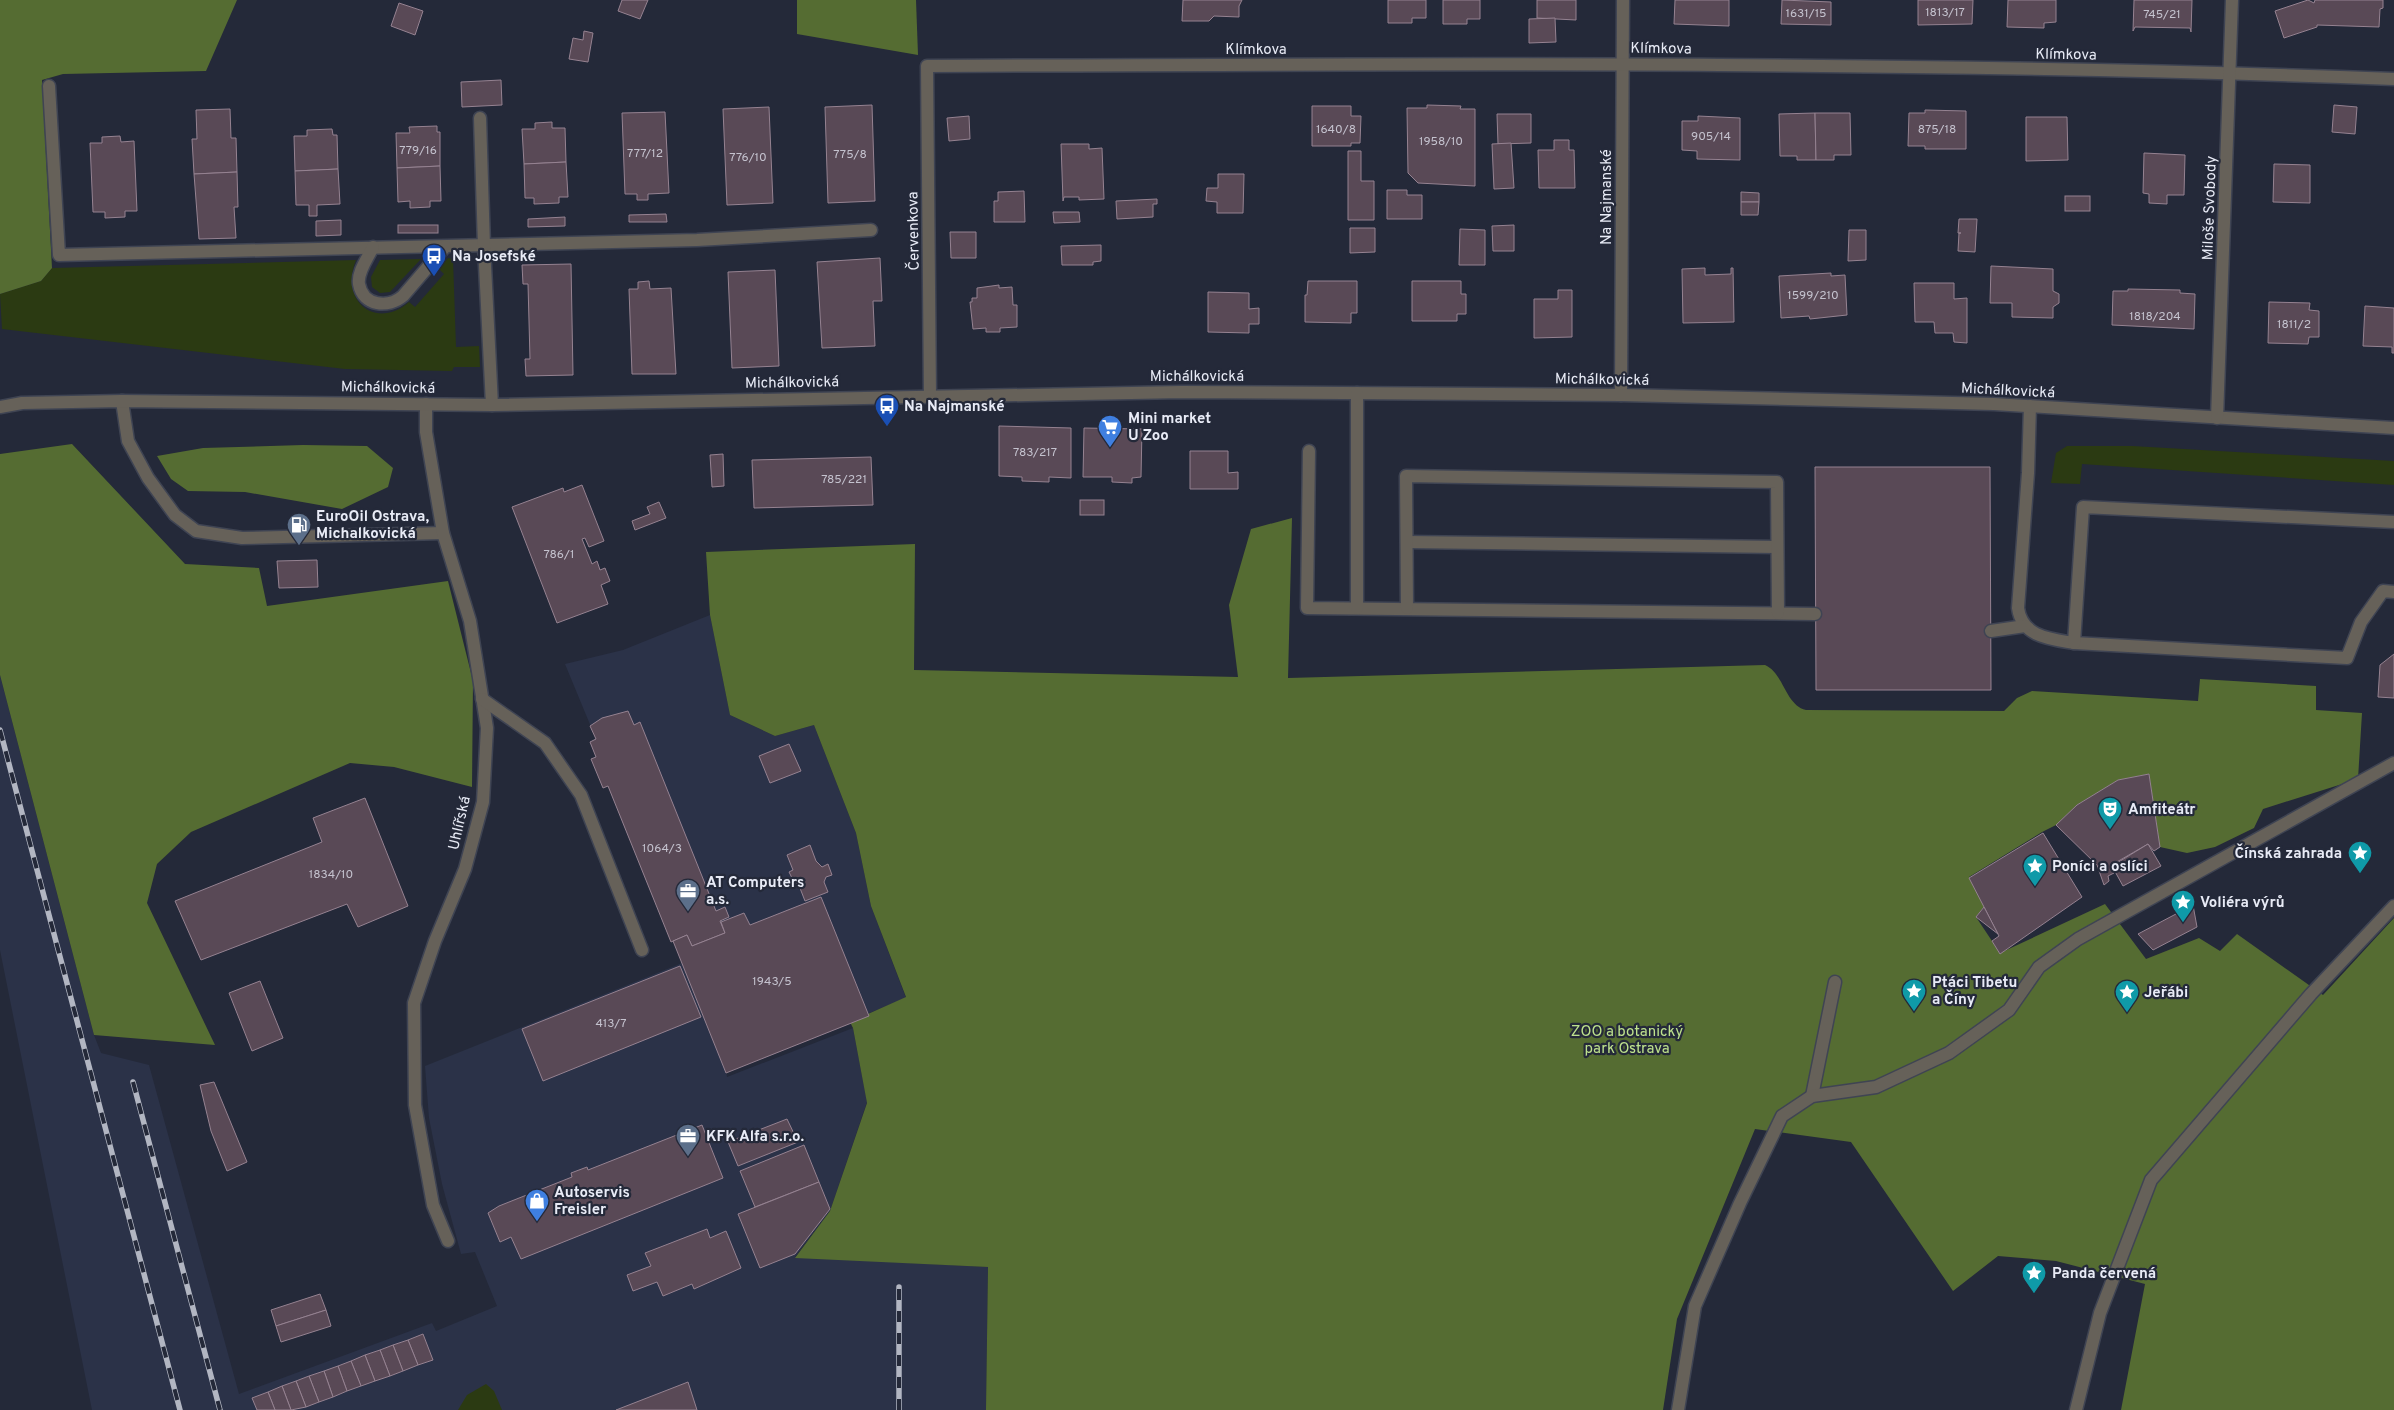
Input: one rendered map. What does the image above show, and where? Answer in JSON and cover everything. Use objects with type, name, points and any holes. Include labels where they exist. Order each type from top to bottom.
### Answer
[{"type":"street","name":"Na Najmanské","points":[[1621,395],[1623,0]]},
{"type":"street","name":"Miloše Svobody","points":[[2217,418],[2232,0]]},
{"type":"street","name":"Klímkova","points":[[927,66],[1623,64],[2230,73],[2394,79]]},
{"type":"street","name":"Červenkova","points":[[927,66],[930,396]]},
{"type":"street","points":[[49,86],[58,255],[697,240],[870,230]]},
{"type":"street","points":[[480,118],[492,405]]},
{"type":"street","points":[[373,247],[360,275],[359,284],[369,300],[377,304],[387,305],[396,302],[403,296],[445,247]]},
{"type":"street","name":"Michálkovická","points":[[0,407],[22,403],[122,400],[492,405],[1182,392],[1621,395],[2030,406],[2394,428]]},
{"type":"street","points":[[1357,393],[1357,608]]},
{"type":"street","points":[[122,400],[128,441],[148,478],[175,515],[196,530],[242,538],[443,533]]},
{"type":"street","name":"Uhlířská","points":[[426,404],[426,432],[443,533],[470,621],[487,728],[483,802],[465,869],[435,941],[414,1003],[415,1105],[433,1205],[448,1241]]},
{"type":"street","points":[[2030,406],[2028,474],[2018,608],[2025,626],[2045,639],[2074,643],[2346,658],[2366,614],[2383,591],[2394,592]]},
{"type":"street","points":[[1308,451],[1307,608],[1815,614]]},
{"type":"street","points":[[1407,608],[1406,476],[1426,476],[1777,482],[1778,613]]},
{"type":"street","points":[[2074,643],[2083,507],[2394,522]]},
{"type":"street","points":[[1406,542],[1777,547]]},
{"type":"street","points":[[1991,631],[2025,626]]},
{"type":"street","points":[[482,699],[545,743],[581,795],[642,950]]},
{"type":"street","points":[[1678,1410],[1695,1306],[1782,1116],[1812,1096],[1876,1087],[1949,1053],[2009,1010],[2039,967],[2078,940],[2394,763]]},
{"type":"street","points":[[2076,1410],[2100,1313],[2151,1180],[2311,994],[2394,906]]},
{"type":"street","points":[[1812,1096],[1835,982]]},
{"type":"shaded area","points":[[710,615],[730,715],[775,736],[814,725],[856,833],[871,906],[906,998],[726,1072],[727,1077],[853,1028],[867,1102],[830,1211],[795,1257],[988,1267],[986,1410],[92,1410],[0,950],[0,675],[94,1035],[101,1053],[149,1065],[239,1394],[432,1323],[436,1331],[497,1306],[475,1252],[461,1254],[442,1184],[429,1118],[425,1066],[682,963],[673,941],[671,942],[590,742],[596,739],[565,664],[623,650]]},
{"type":"green space","points":[[0,0],[237,0],[206,71],[63,74],[42,80],[52,268],[41,281],[0,294]]},
{"type":"green space","points":[[797,0],[916,0],[918,55],[797,34]]},
{"type":"green space","points":[[448,258],[453,259],[456,347],[479,346],[480,367],[454,367],[452,371],[345,369],[2,329],[0,294],[41,281],[52,268],[356,260],[352,275],[352,288],[357,299],[364,307],[373,312],[384,313],[397,310],[409,302],[415,307],[444,274],[439,269]]},
{"type":"green space","points":[[421,259],[390,292],[380,293],[372,287],[371,277],[380,260]]},
{"type":"green space","points":[[72,444],[185,564],[259,568],[267,606],[448,581],[473,681],[472,787],[394,767],[350,763],[191,832],[157,864],[147,903],[215,1045],[94,1035],[0,675],[0,454]]},
{"type":"green space","points":[[303,445],[367,446],[393,468],[388,487],[342,509],[245,492],[188,491],[171,479],[157,456],[203,448]]},
{"type":"green space","points":[[2067,446],[2132,446],[2394,461],[2394,485],[2082,464],[2080,484],[2051,483],[2056,453]]},
{"type":"green space","name":"ZOO a botanický park Ostrava","points":[[1292,518],[1288,678],[1765,665],[1776,675],[1793,702],[1806,710],[2004,711],[2017,698],[2032,691],[2198,701],[2200,679],[2316,686],[2316,710],[2362,713],[2358,779],[2263,809],[2254,828],[2215,847],[2187,853],[2160,847],[2149,774],[2118,780],[2077,805],[2056,825],[1969,877],[1985,905],[1976,917],[2000,953],[2105,904],[2146,959],[2199,938],[2220,951],[2237,934],[2323,995],[2394,918],[2394,1410],[2121,1410],[2145,1284],[2056,1261],[1998,1256],[1953,1291],[1851,1142],[1755,1129],[1677,1319],[1663,1410],[986,1410],[988,1267],[795,1258],[830,1211],[867,1103],[853,1028],[850,1022],[906,997],[871,906],[856,833],[814,725],[775,736],[730,715],[710,615],[706,552],[915,544],[914,670],[1238,677],[1229,605],[1251,529]]},
{"type":"green space","points":[[486,1384],[494,1391],[502,1410],[458,1410],[467,1395]]},
{"type":"building","points":[[622,0],[648,0],[640,19],[618,11]]},
{"type":"building","points":[[1183,0],[1242,0],[1239,6],[1239,17],[1214,16],[1209,21],[1182,21]]},
{"type":"building","points":[[1388,0],[1426,0],[1426,18],[1412,18],[1412,23],[1388,23]]},
{"type":"building","points":[[1443,0],[1480,0],[1480,19],[1467,19],[1467,24],[1443,24]]},
{"type":"building","points":[[1537,0],[1576,0],[1576,20],[1537,18]]},
{"type":"building","points":[[1675,0],[1729,0],[1729,26],[1674,24]]},
{"type":"building","points":[[1782,0],[1831,2],[1831,25],[1781,24]]},
{"type":"building","points":[[1918,0],[1973,0],[1972,24],[1918,25]]},
{"type":"building","points":[[2008,0],[2056,0],[2056,22],[2044,23],[2044,28],[2007,27]]},
{"type":"building","points":[[2134,0],[2192,0],[2191,32],[2190,28],[2135,27],[2133,31]]},
{"type":"building","points":[[2308,0],[2314,3],[2315,0],[2383,0],[2383,8],[2380,9],[2379,27],[2317,25],[2317,27],[2284,38],[2275,11]]},
{"type":"building","points":[[399,3],[423,11],[415,35],[391,26]]},
{"type":"building","points":[[1555,18],[1556,42],[1529,43],[1529,19]]},
{"type":"building","points":[[584,31],[593,33],[588,62],[569,59],[573,38],[583,40]]},
{"type":"building","points":[[501,80],[502,105],[462,107],[461,82]]},
{"type":"building","points":[[872,105],[875,201],[828,203],[825,107]]},
{"type":"building","points":[[1427,105],[1461,106],[1460,109],[1475,109],[1475,186],[1418,183],[1408,173],[1407,108],[1427,108]]},
{"type":"building","points":[[2334,105],[2357,107],[2355,134],[2332,132]]},
{"type":"building","points":[[1312,106],[1351,106],[1351,116],[1361,116],[1360,143],[1351,143],[1351,146],[1312,146]]},
{"type":"building","points":[[769,107],[773,203],[727,205],[723,109]]},
{"type":"building","points":[[230,109],[231,138],[236,138],[237,172],[194,174],[192,139],[197,139],[196,110]]},
{"type":"building","points":[[1925,110],[1966,111],[1966,149],[1925,149],[1925,146],[1908,146],[1909,113],[1925,113]]},
{"type":"building","points":[[665,112],[669,193],[648,194],[648,200],[637,200],[637,194],[625,194],[622,113]]},
{"type":"building","points":[[1815,113],[1816,160],[1797,160],[1797,156],[1780,156],[1779,114]]},
{"type":"building","points":[[1815,113],[1850,113],[1851,155],[1834,155],[1834,160],[1816,160]]},
{"type":"building","points":[[1497,114],[1531,114],[1531,143],[1498,144]]},
{"type":"building","points":[[969,116],[970,139],[949,141],[947,118]]},
{"type":"building","points":[[1698,116],[1740,118],[1740,160],[1697,159],[1697,151],[1682,150],[1682,121],[1698,121]]},
{"type":"building","points":[[2026,117],[2067,117],[2068,160],[2026,161]]},
{"type":"building","points":[[552,122],[552,128],[565,128],[566,162],[524,164],[522,129],[535,129],[535,123]]},
{"type":"building","points":[[437,126],[437,132],[440,132],[440,166],[397,168],[396,133],[410,133],[409,127]]},
{"type":"building","points":[[332,129],[333,135],[337,135],[338,169],[295,171],[294,136],[307,136],[307,130]]},
{"type":"building","points":[[120,136],[121,142],[134,141],[137,211],[125,211],[125,217],[105,218],[105,212],[93,212],[90,143],[102,143],[102,137]]},
{"type":"building","points":[[1554,140],[1569,140],[1569,150],[1574,150],[1575,188],[1539,188],[1538,150],[1554,150]]},
{"type":"building","points":[[1511,143],[1514,188],[1494,189],[1492,144]]},
{"type":"building","points":[[1061,144],[1089,144],[1089,149],[1102,148],[1104,199],[1079,200],[1079,197],[1064,197],[1063,201]]},
{"type":"building","points":[[1348,151],[1361,151],[1361,181],[1374,181],[1374,220],[1348,220]]},
{"type":"building","points":[[2144,153],[2185,155],[2184,195],[2167,195],[2167,204],[2149,203],[2149,194],[2143,193]]},
{"type":"building","points":[[566,162],[568,197],[559,197],[559,203],[534,204],[534,198],[525,198],[524,164]]},
{"type":"building","points":[[2274,164],[2310,165],[2310,203],[2273,202]]},
{"type":"building","points":[[440,166],[441,201],[430,201],[430,207],[410,208],[410,201],[398,202],[397,168]]},
{"type":"building","points":[[338,169],[340,204],[317,205],[317,216],[309,216],[309,205],[296,205],[295,171]]},
{"type":"building","points":[[237,172],[238,207],[234,207],[236,238],[199,239],[194,174]]},
{"type":"building","points":[[1218,174],[1244,174],[1243,213],[1217,213],[1217,202],[1206,201],[1207,188],[1218,188]]},
{"type":"building","points":[[1387,190],[1407,190],[1407,195],[1422,195],[1422,219],[1387,219]]},
{"type":"building","points":[[1024,191],[1025,222],[994,222],[994,201],[998,201],[998,192]]},
{"type":"building","points":[[1741,192],[1759,193],[1759,202],[1741,202]]},
{"type":"building","points":[[2065,196],[2090,196],[2090,211],[2065,211]]},
{"type":"building","points":[[1157,199],[1157,204],[1153,204],[1153,217],[1117,219],[1116,201]]},
{"type":"building","points":[[1741,202],[1759,202],[1758,215],[1741,215]]},
{"type":"building","points":[[1053,212],[1079,212],[1080,222],[1054,223]]},
{"type":"building","points":[[666,214],[667,222],[629,222],[629,215]]},
{"type":"building","points":[[565,217],[565,226],[528,227],[528,219]]},
{"type":"building","points":[[1959,219],[1977,219],[1975,252],[1958,251]]},
{"type":"building","points":[[341,220],[341,235],[316,236],[316,221]]},
{"type":"building","points":[[398,225],[438,225],[438,233],[398,233]]},
{"type":"building","points":[[1514,225],[1514,251],[1493,251],[1492,226]]},
{"type":"building","points":[[1350,228],[1375,228],[1375,252],[1350,253]]},
{"type":"building","points":[[1460,229],[1485,230],[1485,265],[1459,265]]},
{"type":"building","points":[[1849,230],[1866,230],[1866,260],[1848,261]]},
{"type":"building","points":[[950,232],[976,232],[976,258],[951,258]]},
{"type":"building","points":[[1101,245],[1101,261],[1093,262],[1093,265],[1062,265],[1061,246]]},
{"type":"building","points":[[880,258],[882,301],[873,301],[875,346],[822,348],[817,262]]},
{"type":"building","points":[[571,264],[573,375],[526,376],[525,359],[530,359],[528,284],[523,284],[522,265]]},
{"type":"building","points":[[1991,266],[2053,269],[2053,291],[2059,294],[2059,303],[2053,307],[2053,318],[2012,317],[2012,303],[1990,303]]},
{"type":"building","points":[[1705,268],[1705,275],[1731,274],[1731,268],[1733,268],[1734,322],[1683,323],[1682,269]]},
{"type":"building","points":[[775,270],[779,366],[732,368],[728,272]]},
{"type":"building","points":[[1831,273],[1831,276],[1845,275],[1847,315],[1810,319],[1809,316],[1781,318],[1779,276]]},
{"type":"building","points":[[649,281],[650,289],[671,288],[676,374],[632,374],[629,289],[638,289],[638,282]]},
{"type":"building","points":[[1308,281],[1357,281],[1357,313],[1351,313],[1351,323],[1305,322],[1305,295],[1307,295]]},
{"type":"building","points":[[1412,281],[1461,281],[1461,294],[1466,294],[1466,314],[1457,314],[1457,321],[1412,321]]},
{"type":"building","points":[[1914,283],[1954,283],[1954,299],[1967,298],[1967,343],[1954,342],[1953,333],[1935,333],[1934,322],[1915,322]]},
{"type":"building","points":[[999,285],[999,288],[1012,287],[1013,305],[1017,305],[1017,327],[1000,328],[1000,332],[986,332],[986,328],[973,329],[970,302],[972,302],[972,298],[977,298],[977,288]]},
{"type":"building","points":[[2128,289],[2180,290],[2180,293],[2195,294],[2194,329],[2112,325],[2113,291],[2128,291]]},
{"type":"building","points":[[1558,290],[1572,290],[1572,337],[1534,338],[1534,299],[1558,299]]},
{"type":"building","points":[[1208,292],[1249,293],[1249,309],[1259,308],[1259,324],[1249,324],[1249,333],[1208,332]]},
{"type":"building","points":[[2269,302],[2310,303],[2309,310],[2319,311],[2319,337],[2309,337],[2308,344],[2268,343]]},
{"type":"building","points":[[2365,306],[2394,308],[2394,353],[2392,353],[2392,347],[2363,346]]},
{"type":"building","points":[[999,426],[1071,428],[1071,478],[1049,477],[1049,482],[1022,481],[1022,477],[999,476]]},
{"type":"building","points":[[1084,428],[1142,429],[1141,477],[1132,478],[1132,483],[1112,482],[1112,477],[1083,477]]},
{"type":"building","points":[[1190,451],[1228,451],[1228,473],[1238,472],[1238,489],[1190,489]]},
{"type":"building","points":[[723,454],[724,486],[712,487],[710,455]]},
{"type":"building","points":[[871,457],[873,505],[754,508],[752,460]]},
{"type":"building","points":[[1815,467],[1990,467],[1991,690],[1816,690]]},
{"type":"building","points":[[582,485],[604,541],[589,547],[585,538],[582,539],[592,564],[597,561],[600,570],[605,568],[610,581],[601,585],[608,604],[557,623],[512,507],[563,488],[564,492]]},
{"type":"building","points":[[1080,500],[1104,500],[1104,515],[1080,515]]},
{"type":"building","points":[[659,502],[666,518],[635,530],[632,521],[650,514],[647,507]]},
{"type":"building","points":[[317,560],[318,587],[279,588],[277,561]]},
{"type":"building","points":[[2394,654],[2394,698],[2378,697],[2380,665]]},
{"type":"building","points":[[628,711],[634,725],[640,722],[716,911],[725,907],[729,917],[720,921],[725,933],[692,946],[687,935],[671,942],[608,786],[603,788],[591,759],[596,757],[590,742],[596,739],[590,726],[602,718]]},
{"type":"building","points":[[789,744],[801,771],[770,783],[759,756]]},
{"type":"building","name":"Amfiteátr","points":[[2149,774],[2160,847],[2154,851],[2148,844],[2115,863],[2112,866],[2114,873],[2108,876],[2109,881],[2104,885],[2097,865],[2056,825],[2077,805],[2118,780]]},
{"type":"building","points":[[365,798],[408,906],[358,927],[347,904],[201,960],[175,901],[322,842],[313,818]]},
{"type":"building","points":[[2043,833],[2082,897],[2000,954],[1992,941],[1999,936],[1969,878]]},
{"type":"building","points":[[2148,844],[2161,866],[2123,886],[2112,866]]},
{"type":"building","points":[[810,845],[816,861],[822,867],[828,864],[832,875],[826,877],[824,882],[828,892],[805,901],[798,883],[795,884],[789,872],[793,870],[787,855]]},
{"type":"building","points":[[821,897],[869,1016],[726,1073],[673,941],[687,935],[692,946],[725,933],[721,922],[744,913],[750,925]]},
{"type":"building","points":[[2193,905],[2197,927],[2153,950],[2138,934]]},
{"type":"building","points":[[1984,907],[1998,934],[1976,917]]},
{"type":"building","points":[[680,966],[701,1017],[543,1081],[522,1029]]},
{"type":"building","points":[[260,981],[283,1038],[252,1051],[229,993]]},
{"type":"building","points":[[214,1082],[247,1162],[227,1171],[211,1131],[200,1085]]},
{"type":"building","points":[[787,1119],[798,1142],[738,1166],[728,1142]]},
{"type":"building","points":[[702,1125],[723,1178],[521,1259],[511,1237],[500,1242],[488,1213],[499,1206],[572,1177],[571,1173],[587,1167],[588,1170]]},
{"type":"building","points":[[804,1145],[819,1182],[755,1207],[740,1171]]},
{"type":"building","points":[[819,1182],[830,1209],[795,1254],[760,1268],[738,1214]]},
{"type":"building","points":[[707,1229],[710,1238],[726,1231],[741,1268],[694,1289],[692,1284],[663,1296],[657,1282],[633,1291],[627,1275],[651,1266],[645,1253]]},
{"type":"building","points":[[320,1294],[326,1310],[276,1326],[271,1310]]},
{"type":"building","points":[[326,1310],[331,1326],[281,1342],[276,1326]]},
{"type":"building","points":[[423,1334],[433,1360],[418,1365],[408,1340]]},
{"type":"building","points":[[408,1340],[418,1365],[403,1371],[393,1345]]},
{"type":"building","points":[[393,1345],[403,1371],[390,1376],[380,1350]]},
{"type":"building","points":[[380,1350],[390,1376],[375,1381],[365,1355]]},
{"type":"building","points":[[365,1355],[375,1381],[361,1386],[351,1361]]},
{"type":"building","points":[[351,1361],[361,1386],[347,1391],[338,1366]]},
{"type":"building","points":[[338,1366],[347,1391],[333,1397],[324,1371]]},
{"type":"building","points":[[324,1371],[333,1397],[319,1402],[309,1376]]},
{"type":"building","points":[[309,1376],[319,1402],[306,1407],[296,1381]]},
{"type":"building","points":[[296,1381],[306,1407],[291,1410],[282,1386]]},
{"type":"building","points":[[688,1382],[697,1410],[616,1410]]},
{"type":"building","points":[[282,1386],[291,1410],[275,1410],[268,1392]]},
{"type":"building","points":[[268,1392],[275,1410],[257,1410],[252,1398]]},
{"type":"railway","points":[[0,730],[180,1410]]},
{"type":"railway","points":[[133,1082],[220,1410]]},
{"type":"railway","points":[[899,1287],[899,1410]]},
{"type":"place","name":"Na Josefské","points":[[434,277]]},
{"type":"place","name":"Na Najmanské","points":[[887,427]]},
{"type":"place","name":"Mini market U Zoo","points":[[1110,448]]},
{"type":"place","name":"EuroOil Ostrava, Michalkovická","points":[[299,546]]},
{"type":"place","name":"Amfiteátr","points":[[2110,830]]},
{"type":"place","name":"Čínská zahrada","points":[[2360,874]]},
{"type":"place","name":"Poníci a oslíci","points":[[2035,887]]},
{"type":"place","name":"AT Computers a.s.","points":[[688,912]]},
{"type":"place","name":"Voliéra výrů","points":[[2183,923]]},
{"type":"place","name":"Ptáci Tibetu a Číny","points":[[1914,1012]]},
{"type":"place","name":"Jeřábi","points":[[2127,1013]]},
{"type":"place","name":"KFK Alfa s.r.o.","points":[[688,1157]]},
{"type":"place","name":"Autoservis Freisler","points":[[537,1222]]},
{"type":"place","name":"Panda červená","points":[[2034,1294]]}]
